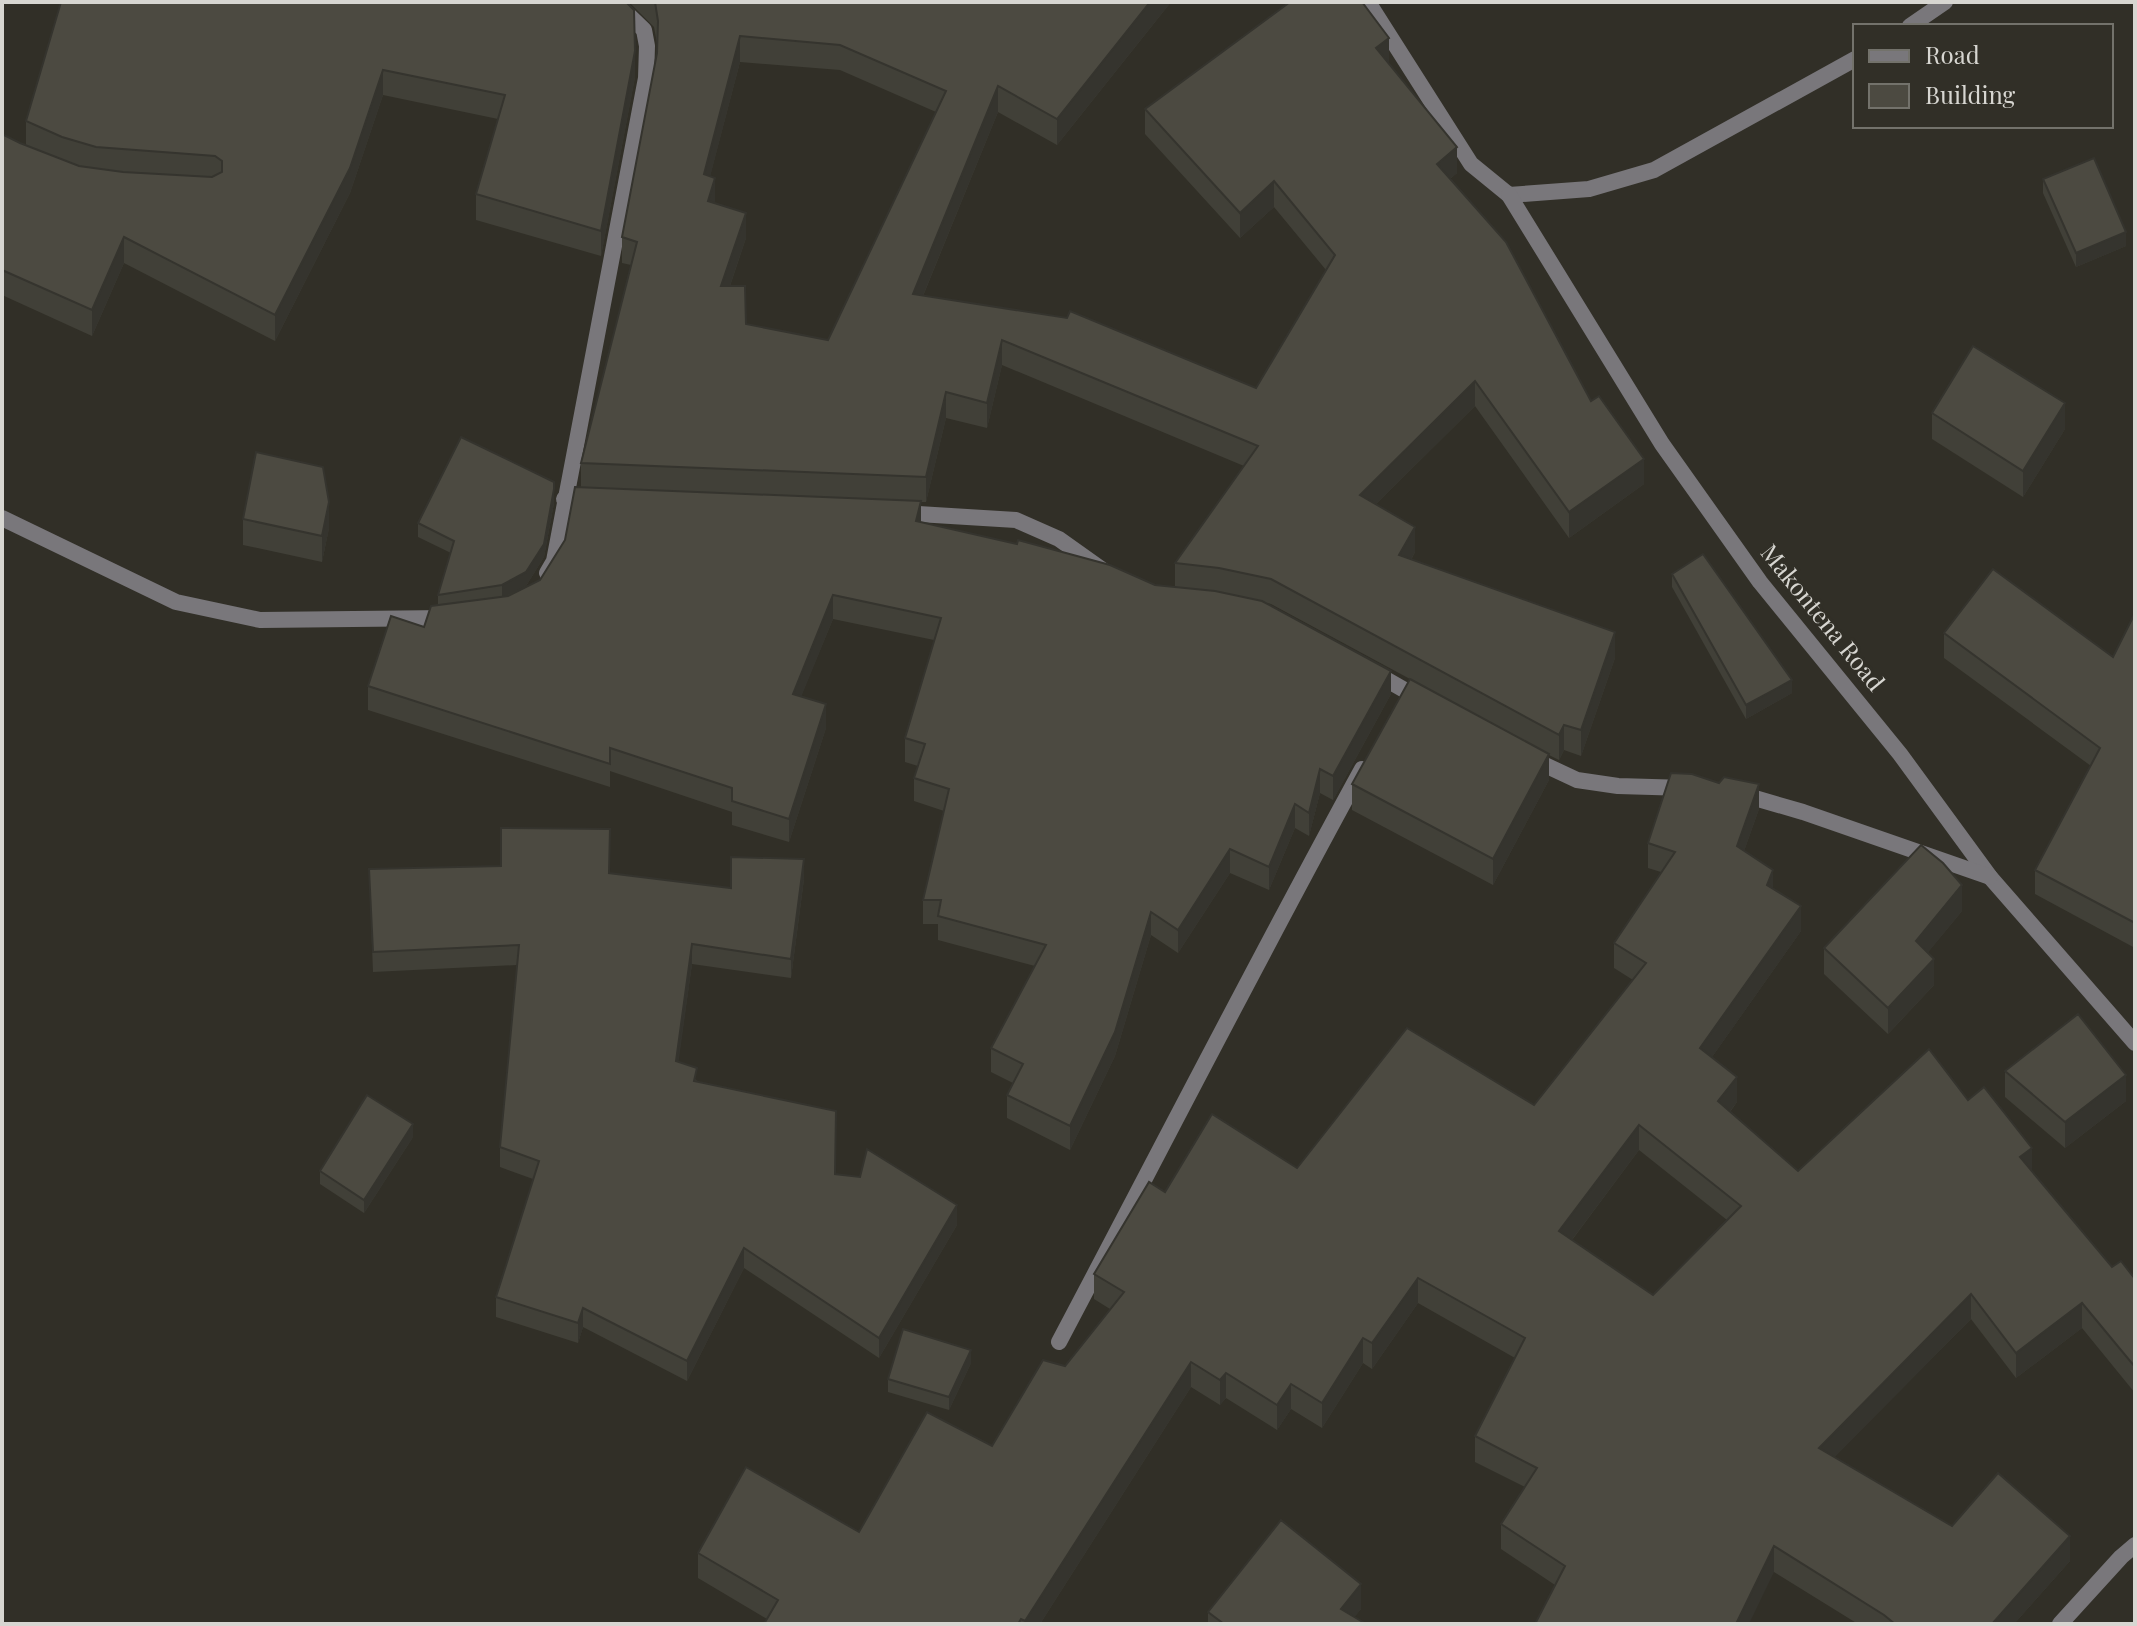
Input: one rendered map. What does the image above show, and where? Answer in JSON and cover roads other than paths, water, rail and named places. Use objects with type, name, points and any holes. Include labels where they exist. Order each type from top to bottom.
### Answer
[{"type":"street","points":[[541,583],[554,561],[646,78],[644,30],[615,2]]},
{"type":"street","name":"Makontena Road","points":[[1368,2],[1471,164],[1509,195],[1671,457],[1760,582],[1900,754],[1990,877],[2135,1043]]},
{"type":"street","points":[[1913,24],[1945,2]]},
{"type":"street","points":[[1509,195],[1589,189],[1654,170],[1853,60]]},
{"type":"street","points":[[564,499],[610,501]]},
{"type":"street","points":[[887,512],[1016,520],[1059,539],[1115,579]]},
{"type":"street","points":[[2,518],[176,602],[260,620],[440,619],[466,615]]},
{"type":"street","points":[[1356,663],[1402,698],[1433,706]]},
{"type":"street","points":[[1515,750],[1577,780],[1618,786],[1696,788]]},
{"type":"street","points":[[1059,1342],[1254,966],[1368,760]]},
{"type":"street","points":[[1727,791],[1792,808],[1990,877]]},
{"type":"street","points":[[2060,1624],[2135,1545]]}]
